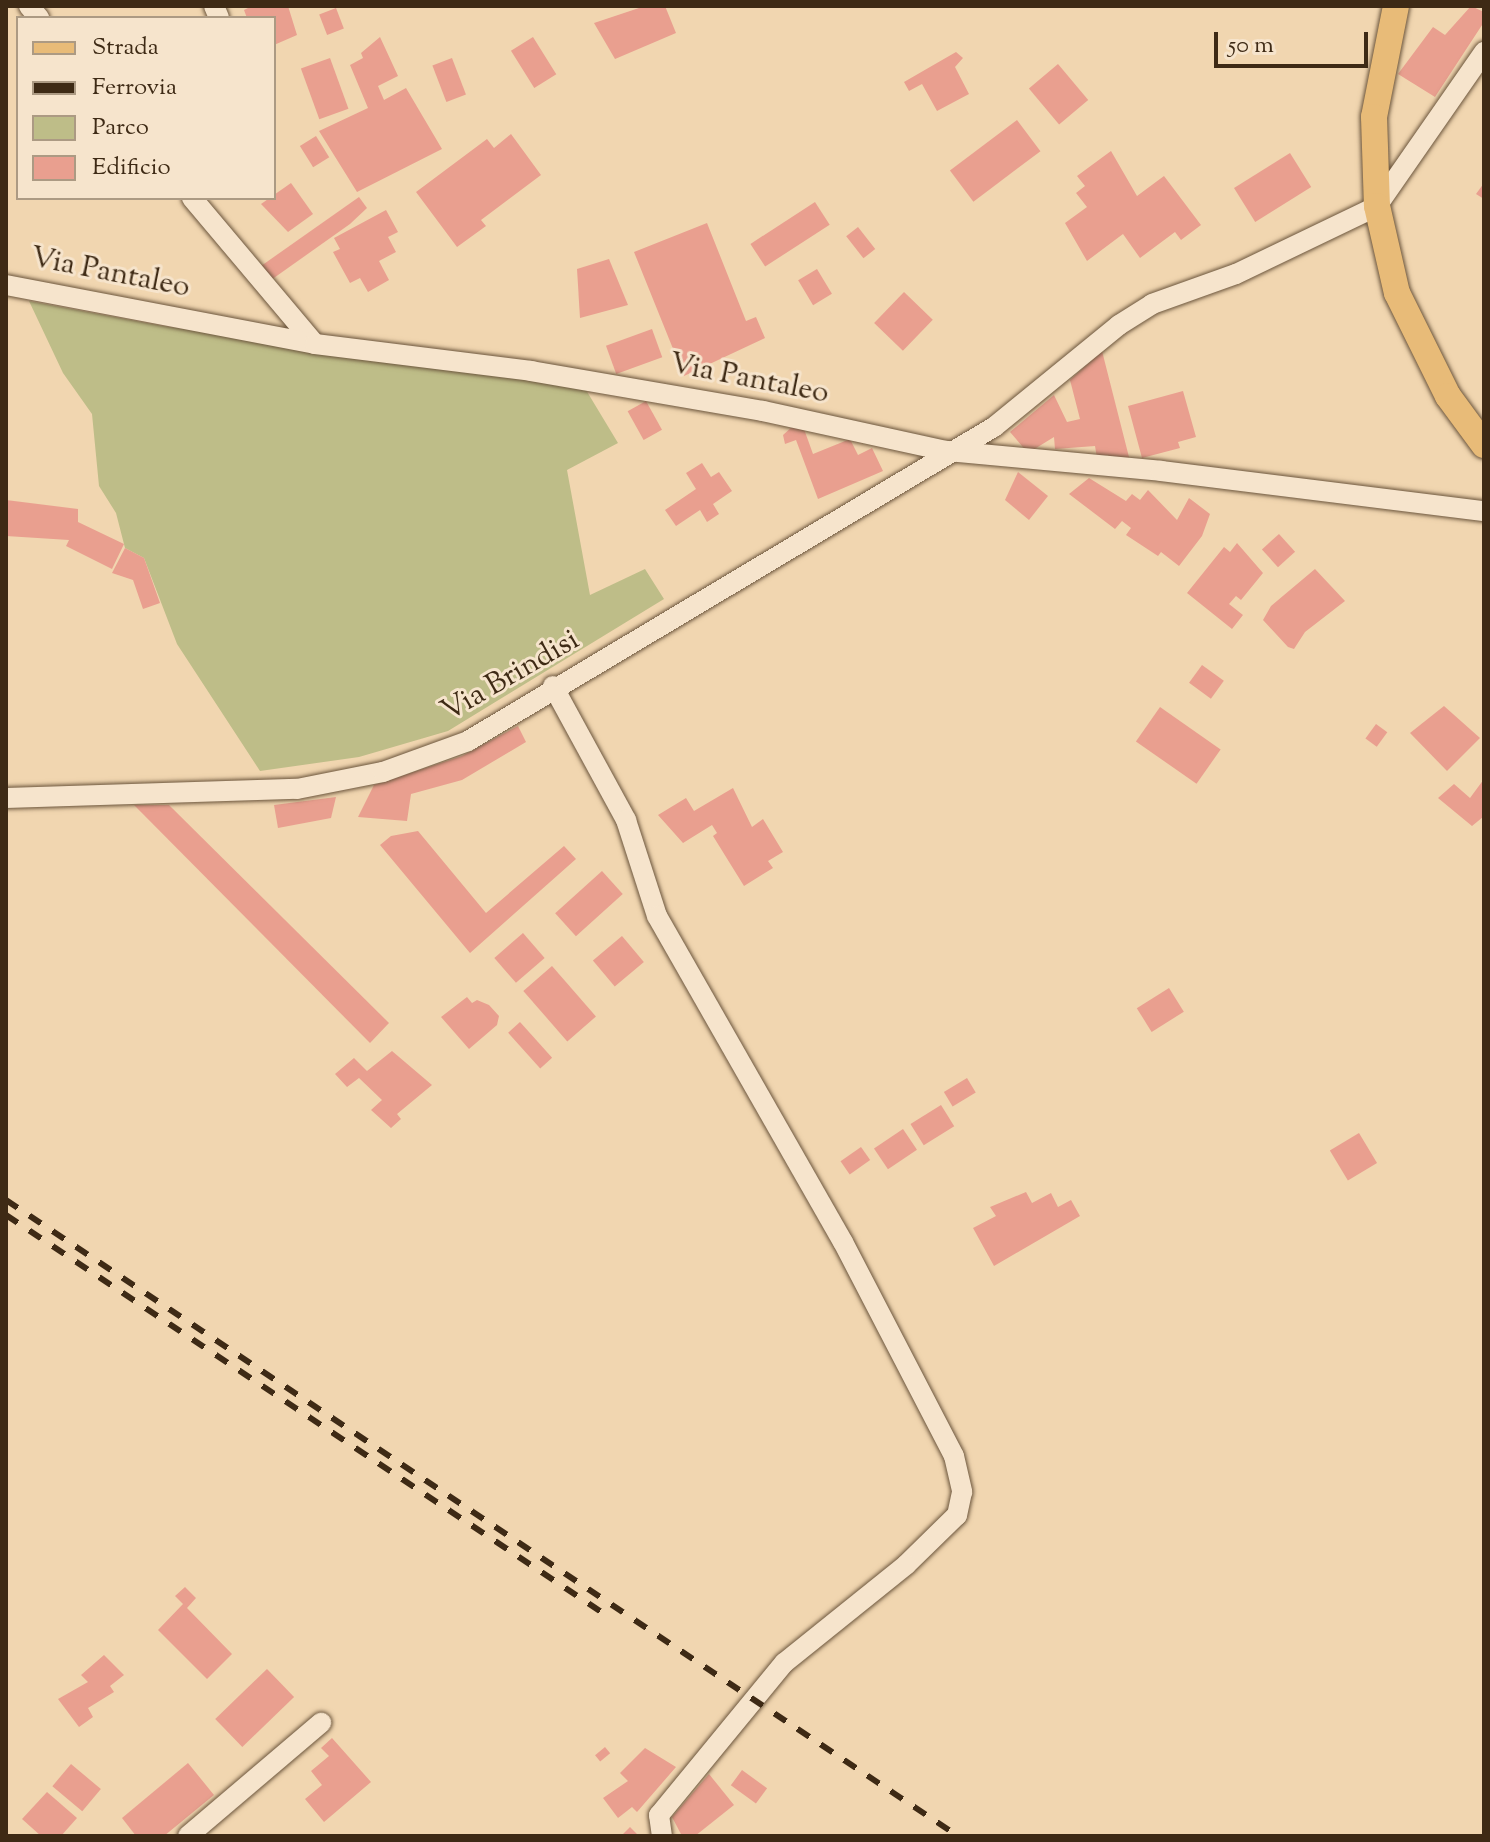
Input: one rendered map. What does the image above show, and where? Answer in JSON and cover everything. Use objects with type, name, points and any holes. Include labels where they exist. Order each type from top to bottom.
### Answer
[{"type":"main road","points":[[1396,6],[1374,117],[1377,206],[1397,293],[1448,396],[1484,445]]},
{"type":"street","points":[[1377,206],[1484,52]]},
{"type":"street","points":[[194,200],[315,344]]},
{"type":"street","name":"Via Brindisi","points":[[6,798],[297,789],[383,772],[468,741],[553,686],[840,521],[947,451],[994,427],[1119,325],[1152,304],[1236,274],[1377,206]]},
{"type":"street","name":"Via Pantaleo","points":[[6,285],[315,344],[546,373],[947,451],[1161,471],[1484,511]]},
{"type":"street","points":[[553,686],[626,820],[657,916],[843,1242],[954,1456],[962,1492],[957,1515],[906,1565],[784,1663],[659,1815],[662,1836]]},
{"type":"street","points":[[188,1836],[321,1723]]},
{"type":"green space","points":[[29,301],[163,326],[583,385],[618,443],[567,470],[590,595],[645,569],[664,599],[448,731],[359,757],[260,771],[177,644],[144,558],[125,548],[116,513],[99,486],[92,414],[63,373]]},
{"type":"building","points":[[252,6],[288,6],[297,35],[276,44],[276,16],[246,16],[244,10]]},
{"type":"building","points":[[645,6],[665,6],[676,33],[615,59],[594,23]]},
{"type":"building","points":[[1471,6],[1484,12],[1484,22],[1435,97],[1398,74],[1433,27],[1445,35]]},
{"type":"building","points":[[336,8],[344,29],[327,35],[319,14]]},
{"type":"building","points":[[380,37],[398,76],[378,86],[384,100],[406,88],[442,149],[357,192],[319,131],[368,108],[350,65],[363,58],[361,53]]},
{"type":"building","points":[[533,37],[556,74],[534,88],[511,51]]},
{"type":"building","points":[[956,52],[963,58],[955,67],[969,94],[937,111],[922,84],[909,91],[904,82]]},
{"type":"building","points":[[330,58],[348,109],[319,119],[301,69]]},
{"type":"building","points":[[452,58],[466,94],[446,102],[432,66]]},
{"type":"building","points":[[1058,64],[1088,100],[1059,124],[1029,88]]},
{"type":"building","points":[[1017,120],[1040,151],[973,202],[950,171]]},
{"type":"building","points":[[511,134],[541,175],[481,220],[486,226],[457,247],[416,192],[487,139],[494,148]]},
{"type":"building","points":[[316,136],[329,157],[313,167],[300,146]]},
{"type":"building","points":[[1111,151],[1137,196],[1164,176],[1201,225],[1181,240],[1175,232],[1140,258],[1123,234],[1087,261],[1065,223],[1087,207],[1076,193],[1085,186],[1077,176]]},
{"type":"building","points":[[1290,153],[1311,187],[1255,222],[1234,188]]},
{"type":"building","points":[[291,183],[313,214],[288,232],[261,204],[276,200],[276,194]]},
{"type":"building","points":[[1484,183],[1484,199],[1476,194]]},
{"type":"building","points":[[359,197],[367,208],[350,224],[271,280],[261,266]]},
{"type":"building","points":[[815,202],[830,225],[765,267],[750,244]]},
{"type":"building","points":[[386,210],[398,232],[388,237],[396,252],[379,261],[389,280],[368,292],[360,278],[350,283],[333,252],[340,249],[334,238]]},
{"type":"building","points":[[707,223],[746,321],[756,317],[765,338],[684,376],[634,252]]},
{"type":"building","points":[[858,227],[875,249],[863,258],[846,236]]},
{"type":"building","points":[[609,259],[628,305],[580,318],[577,269]]},
{"type":"building","points":[[817,269],[832,294],[813,305],[798,280]]},
{"type":"building","points":[[904,292],[933,320],[903,351],[874,323]]},
{"type":"building","points":[[652,329],[662,357],[616,374],[606,346]]},
{"type":"building","points":[[1102,351],[1131,465],[1110,463],[1108,455],[1097,458],[1095,446],[1055,449],[1054,437],[1028,453],[1010,432],[1054,395],[1067,422],[1080,419],[1070,380]]},
{"type":"building","points":[[1183,391],[1196,437],[1178,442],[1180,448],[1142,458],[1128,406]]},
{"type":"building","points":[[646,401],[662,430],[644,440],[628,411]]},
{"type":"building","points":[[793,426],[804,429],[813,454],[850,439],[858,455],[872,448],[883,471],[818,499],[796,440],[785,444],[783,435]]},
{"type":"building","points":[[702,463],[711,477],[719,472],[732,491],[713,504],[719,514],[707,522],[700,510],[676,526],[665,510],[696,489],[686,473]]},
{"type":"building","points":[[1018,472],[1048,496],[1029,520],[1005,500]]},
{"type":"building","points":[[1089,478],[1126,501],[1132,494],[1140,500],[1148,490],[1177,520],[1189,498],[1210,514],[1202,536],[1179,566],[1161,552],[1158,556],[1126,535],[1131,528],[1122,521],[1115,529],[1069,494]]},
{"type":"building","points":[[6,500],[78,509],[78,522],[124,544],[112,569],[66,546],[69,540],[6,536]]},
{"type":"building","points":[[1279,534],[1295,552],[1278,567],[1262,549]]},
{"type":"building","points":[[1237,543],[1263,573],[1241,600],[1236,596],[1229,604],[1243,615],[1232,629],[1187,593],[1224,547],[1230,552]]},
{"type":"building","points":[[125,548],[144,558],[160,603],[143,609],[133,580],[112,573]]},
{"type":"building","points":[[1315,569],[1345,601],[1305,632],[1294,649],[1288,647],[1263,620],[1271,606]]},
{"type":"building","points":[[1202,665],[1224,681],[1211,699],[1189,683]]},
{"type":"building","points":[[1444,706],[1480,738],[1447,771],[1410,733]]},
{"type":"building","points":[[1160,707],[1221,749],[1197,784],[1136,741]]},
{"type":"building","points":[[1376,724],[1387,732],[1377,747],[1365,739]]},
{"type":"building","points":[[518,726],[526,742],[462,780],[411,794],[407,821],[358,817],[374,785],[462,756]]},
{"type":"building","points":[[1484,779],[1483,817],[1472,826],[1438,798],[1454,784],[1470,798]]},
{"type":"building","points":[[733,788],[752,827],[763,819],[783,852],[768,861],[773,868],[744,886],[713,836],[717,833],[712,825],[683,843],[658,815],[686,798],[694,811]]},
{"type":"building","points":[[336,797],[331,818],[278,828],[274,805]]},
{"type":"building","points":[[134,805],[169,805],[389,1023],[370,1043]]},
{"type":"building","points":[[418,831],[486,913],[564,846],[576,859],[470,953],[380,845],[391,836]]},
{"type":"building","points":[[602,871],[623,894],[576,936],[555,913]]},
{"type":"building","points":[[523,933],[545,958],[516,983],[494,958]]},
{"type":"building","points":[[622,936],[644,962],[615,986],[593,960]]},
{"type":"building","points":[[552,966],[596,1017],[567,1041],[523,991]]},
{"type":"building","points":[[1169,988],[1184,1012],[1152,1032],[1137,1008]]},
{"type":"building","points":[[467,997],[472,1003],[477,1000],[489,1005],[499,1016],[497,1025],[469,1049],[441,1017]]},
{"type":"building","points":[[520,1022],[552,1058],[540,1068],[508,1033]]},
{"type":"building","points":[[392,1051],[432,1085],[397,1114],[401,1119],[391,1128],[371,1110],[382,1100],[359,1078],[347,1087],[335,1074],[354,1058],[367,1071]]},
{"type":"building","points":[[967,1078],[976,1093],[953,1106],[944,1092]]},
{"type":"building","points":[[941,1105],[954,1126],[924,1145],[910,1124]]},
{"type":"building","points":[[903,1129],[917,1150],[888,1169],[874,1149]]},
{"type":"building","points":[[1359,1133],[1377,1163],[1348,1181],[1330,1151]]},
{"type":"building","points":[[861,1147],[870,1160],[850,1174],[841,1161]]},
{"type":"building","points":[[1026,1192],[1032,1203],[1051,1193],[1058,1207],[1071,1200],[1080,1216],[994,1266],[973,1228],[996,1216],[990,1207]]},
{"type":"building","points":[[185,1587],[196,1598],[187,1608],[232,1654],[207,1679],[158,1630],[183,1604],[175,1596]]},
{"type":"building","points":[[104,1655],[124,1675],[110,1686],[114,1692],[88,1708],[93,1717],[79,1727],[58,1699],[88,1682],[81,1675]]},
{"type":"building","points":[[267,1669],[294,1697],[242,1747],[215,1719]]},
{"type":"building","points":[[332,1738],[371,1782],[324,1822],[305,1799],[322,1785],[311,1771],[329,1756],[321,1748]]},
{"type":"building","points":[[605,1747],[610,1753],[600,1761],[595,1755]]},
{"type":"building","points":[[645,1748],[676,1767],[637,1812],[632,1807],[618,1818],[603,1798],[628,1781],[620,1773]]},
{"type":"building","points":[[188,1763],[214,1795],[164,1836],[136,1836],[122,1818]]},
{"type":"building","points":[[71,1764],[101,1789],[82,1811],[52,1786]]},
{"type":"building","points":[[742,1770],[767,1788],[756,1804],[731,1785]]},
{"type":"building","points":[[709,1774],[734,1805],[695,1836],[682,1836],[672,1817]]},
{"type":"building","points":[[47,1792],[77,1818],[61,1836],[41,1836],[22,1819]]},
{"type":"building","points":[[630,1827],[637,1834],[643,1836],[621,1836]]},
{"type":"railway","points":[[6,1200],[958,1836]]},
{"type":"railway","points":[[6,1215],[609,1617]]}]
